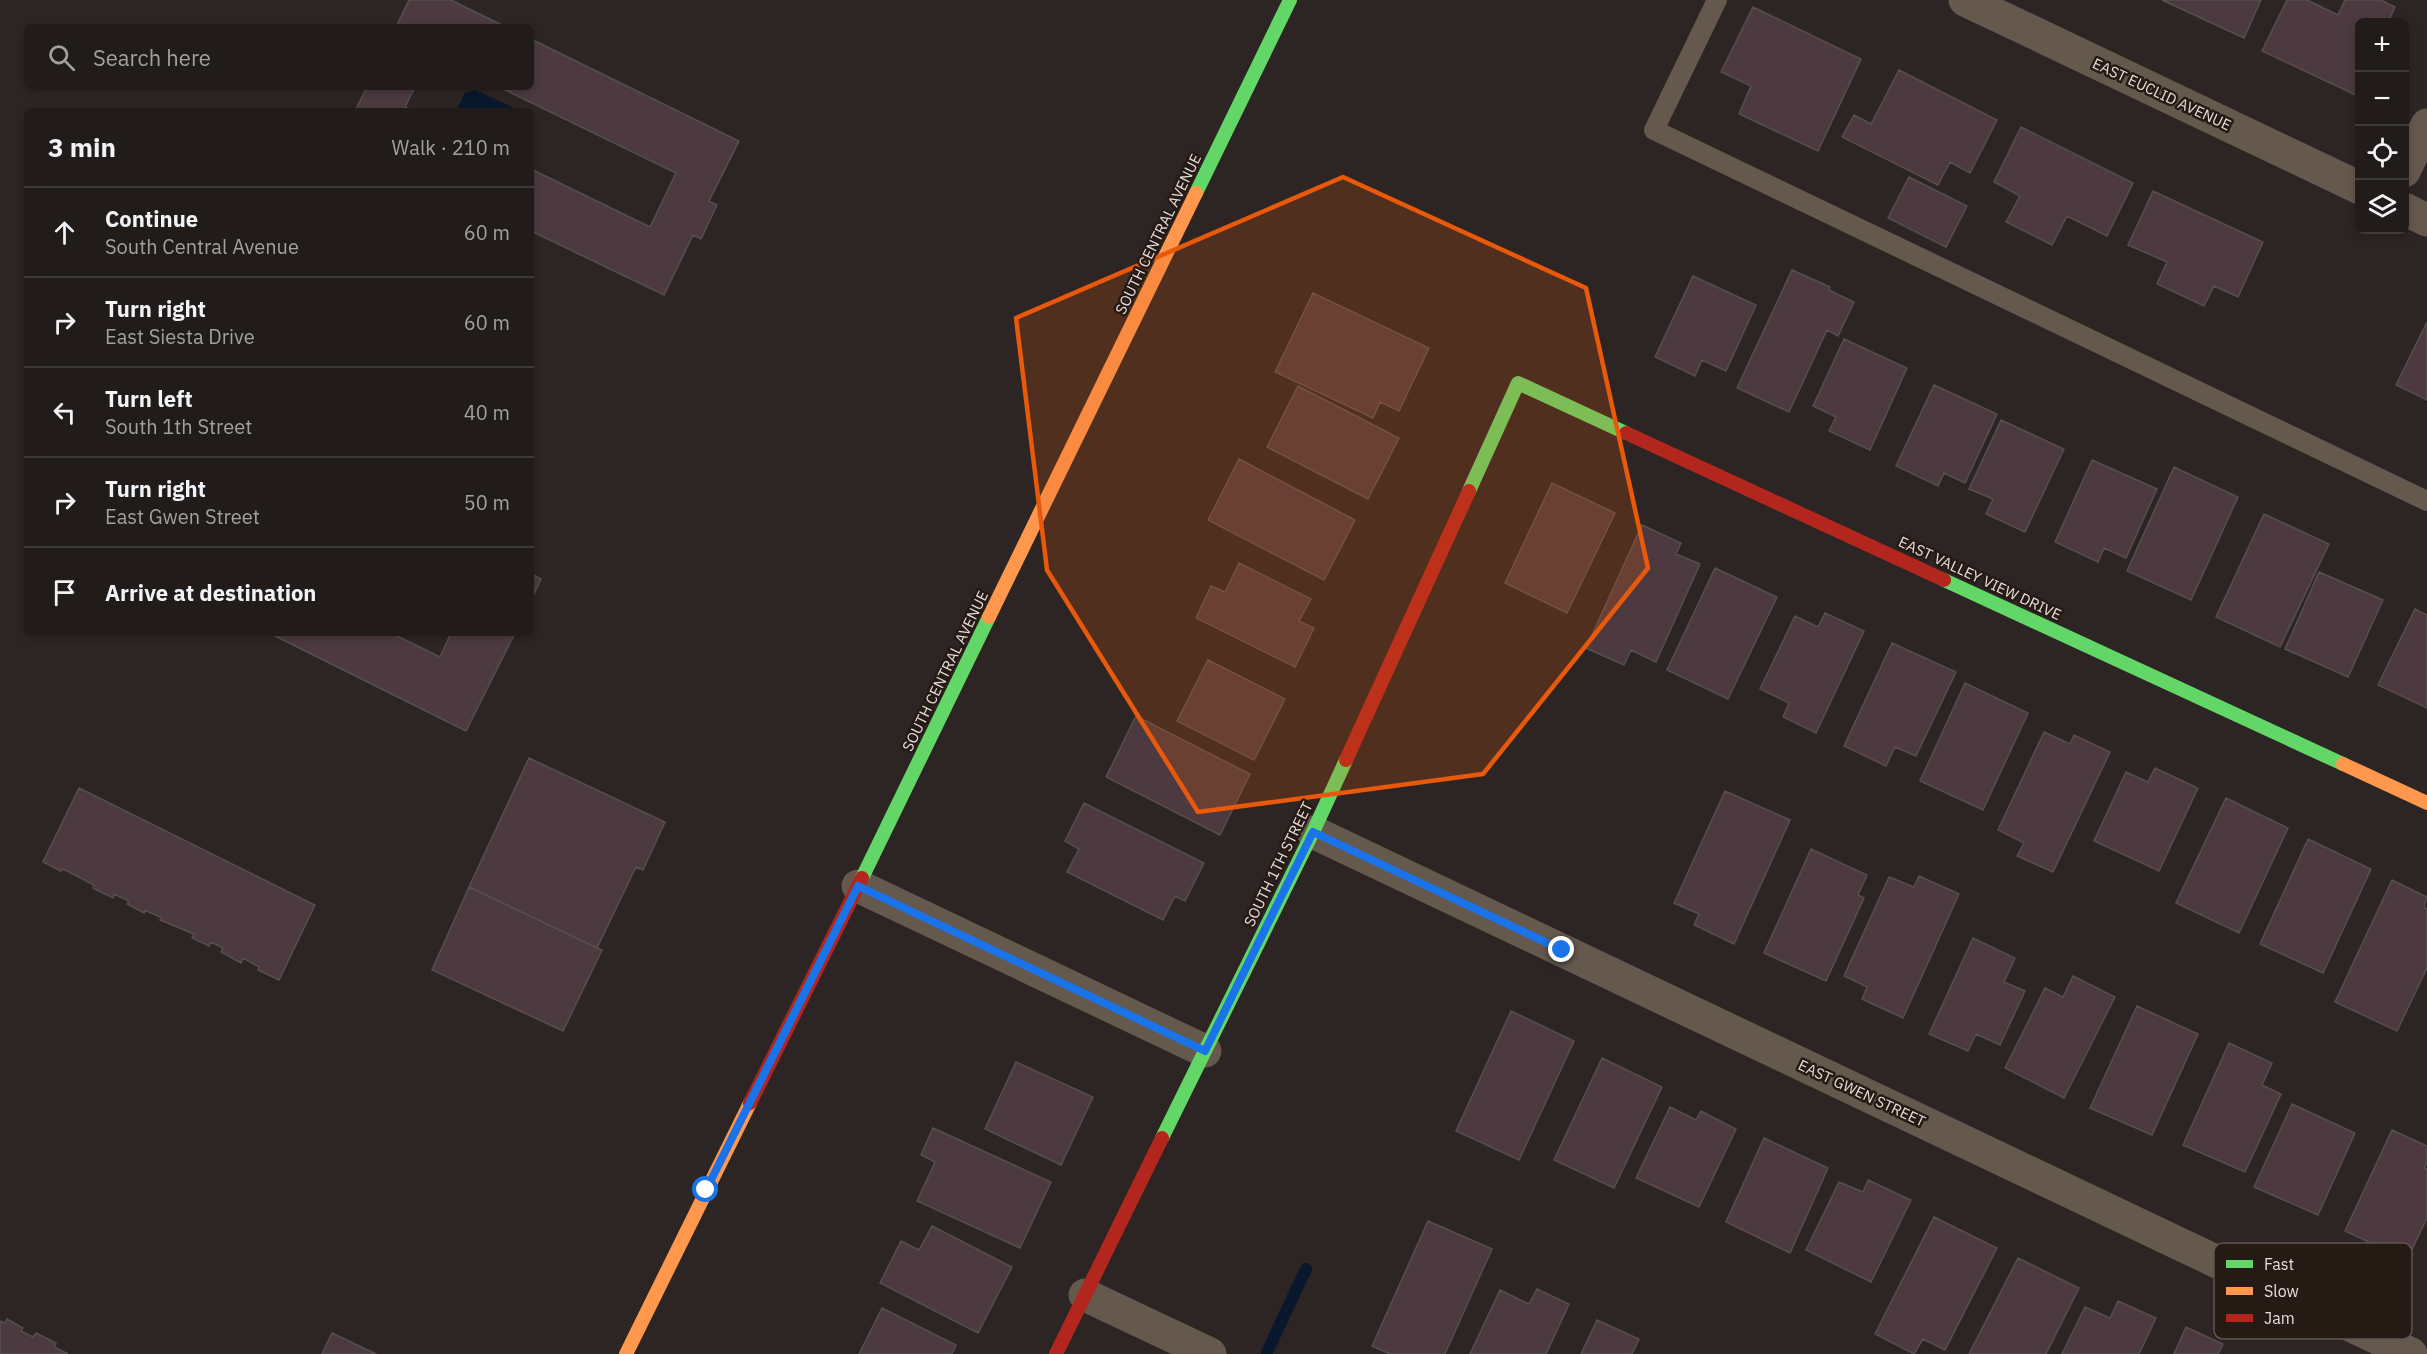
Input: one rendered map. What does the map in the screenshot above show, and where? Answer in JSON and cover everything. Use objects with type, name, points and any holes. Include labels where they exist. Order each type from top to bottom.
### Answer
[{"type":"street","name":"SOUTH CENTRAL AVENUE","points":[[626,1354],[858,886],[1290,0]]},
{"type":"street","name":"EAST EUCLID AVENUE","points":[[1965,0],[2355,186]]},
{"type":"street","points":[[2409,161],[2427,125]]},
{"type":"street","points":[[2409,211],[2427,220]]},
{"type":"street","name":"EAST VALLEY VIEW DRIVE","points":[[1518,384],[2427,803]]},
{"type":"street","name":"SOUTH 1TH STREET","points":[[1056,1354],[1313,832],[1518,384]]},
{"type":"street","name":"EAST GWEN STREET","points":[[1313,832],[2214,1260]]},
{"type":"street","points":[[858,886],[1205,1051]]},
{"type":"street","points":[[1085,1295],[1210,1354]]},
{"type":"street","name":"EAST GWEN STREET","points":[[2379,1339],[2411,1354]]},
{"type":"lane","points":[[1717,0],[1654,130],[2427,501]]},
{"type":"highlighted area","points":[[1343,177],[1586,288],[1648,568],[1483,774],[1198,812],[1047,570],[1016,318]]},
{"type":"water","points":[[475,90],[512,108],[458,108],[465,93]]},
{"type":"building","points":[[409,0],[451,0],[500,24],[397,24]]},
{"type":"building","points":[[2162,0],[2261,0],[2244,38]]},
{"type":"building","points":[[2287,0],[2307,0],[2338,15],[2345,0],[2381,0],[2395,7],[2390,18],[2355,18],[2355,95],[2262,51]]},
{"type":"building","points":[[1753,7],[1861,59],[1818,151],[1739,114],[1751,86],[1721,72]]},
{"type":"building","points":[[534,40],[739,141],[709,201],[717,205],[701,239],[693,235],[664,295],[534,232],[534,170],[650,227],[676,173],[505,90],[534,90]]},
{"type":"building","points":[[1899,70],[1997,120],[1970,173],[1950,162],[1938,185],[1842,137],[1854,115],[1871,124]]},
{"type":"building","points":[[366,90],[414,90],[405,107],[407,108],[356,108]]},
{"type":"building","points":[[2021,127],[2133,183],[2107,236],[2067,216],[2052,245],[2006,222],[2020,196],[1994,182]]},
{"type":"building","points":[[1909,177],[1967,206],[1946,247],[1888,218]]},
{"type":"building","points":[[2153,191],[2263,242],[2238,297],[2214,286],[2204,306],[2157,284],[2167,262],[2128,245]]},
{"type":"building","points":[[1792,270],[1830,287],[1829,290],[1854,302],[1838,336],[1827,330],[1789,412],[1737,388]]},
{"type":"building","points":[[1693,276],[1756,305],[1726,371],[1702,360],[1695,376],[1655,357]]},
{"type":"building","points":[[1313,293],[1429,348],[1399,411],[1380,402],[1373,418],[1275,372]]},
{"type":"building","points":[[2427,322],[2427,400],[2396,385]]},
{"type":"building","points":[[1844,339],[1907,368],[1870,450],[1829,431],[1836,417],[1813,406]]},
{"type":"building","points":[[1934,385],[1997,414],[1965,483],[1944,473],[1938,486],[1896,466]]},
{"type":"building","points":[[1298,386],[1399,438],[1368,499],[1267,447]]},
{"type":"building","points":[[2001,420],[2064,449],[2025,532],[1986,514],[1993,499],[1969,489]]},
{"type":"building","points":[[1239,459],[1355,520],[1324,580],[1208,520]]},
{"type":"building","points":[[2092,460],[2157,489],[2126,558],[2104,548],[2098,562],[2055,542]]},
{"type":"building","points":[[2174,467],[2238,497],[2191,600],[2127,571]]},
{"type":"building","points":[[1552,483],[1615,513],[1567,613],[1505,583]]},
{"type":"building","points":[[2264,514],[2329,544],[2280,647],[2216,617]]},
{"type":"building","points":[[1642,525],[1681,543],[1676,554],[1700,564],[1656,662],[1631,650],[1624,665],[1586,648]]},
{"type":"building","points":[[1239,563],[1311,599],[1299,621],[1314,628],[1295,667],[1196,618],[1211,586],[1225,592]]},
{"type":"building","points":[[1715,568],[1777,597],[1728,699],[1667,670]]},
{"type":"building","points":[[2319,572],[2383,600],[2348,677],[2285,649]]},
{"type":"building","points":[[534,576],[541,579],[534,594]]},
{"type":"building","points":[[2415,609],[2427,615],[2427,708],[2378,685]]},
{"type":"building","points":[[1825,613],[1864,631],[1816,733],[1783,717],[1789,703],[1760,689],[1795,616],[1818,627]]},
{"type":"building","points":[[275,636],[397,636],[440,657],[450,636],[514,636],[466,731]]},
{"type":"building","points":[[1892,643],[1956,672],[1916,756],[1895,747],[1886,766],[1844,746]]},
{"type":"building","points":[[1208,660],[1285,699],[1254,760],[1177,721]]},
{"type":"building","points":[[1965,683],[2028,713],[1983,810],[1920,781]]},
{"type":"building","points":[[1136,716],[1250,774],[1220,835],[1106,777]]},
{"type":"building","points":[[2044,732],[2070,744],[2074,735],[2110,752],[2053,872],[2017,856],[2024,843],[1998,830]]},
{"type":"building","points":[[529,758],[665,822],[643,870],[636,867],[597,948],[469,887]]},
{"type":"building","points":[[2155,768],[2198,788],[2159,871],[2094,841],[2126,772],[2148,782]]},
{"type":"building","points":[[79,788],[315,905],[279,980],[258,970],[259,967],[243,958],[241,963],[221,952],[223,948],[211,942],[209,946],[192,938],[194,934],[160,920],[162,918],[145,910],[144,913],[127,904],[129,901],[114,894],[113,898],[63,869],[61,871],[43,862]]},
{"type":"building","points":[[1725,791],[1790,820],[1734,944],[1694,925],[1699,914],[1674,903]]},
{"type":"building","points":[[2226,798],[2288,828],[2239,933],[2176,903]]},
{"type":"building","points":[[1084,803],[1204,863],[1185,901],[1175,896],[1163,920],[1067,872],[1079,849],[1065,841]]},
{"type":"building","points":[[2308,839],[2371,869],[2323,973],[2260,944]]},
{"type":"building","points":[[1811,849],[1867,875],[1858,895],[1864,898],[1826,981],[1764,953]]},
{"type":"building","points":[[1919,876],[1959,894],[1903,1018],[1862,999],[1867,987],[1844,976],[1889,877],[1914,887]]},
{"type":"building","points":[[2392,880],[2427,897],[2424,907],[2427,909],[2427,968],[2397,1031],[2335,1002]]},
{"type":"building","points":[[469,887],[602,950],[563,1031],[432,970]]},
{"type":"building","points":[[1973,938],[2015,958],[2004,982],[2025,991],[2000,1045],[1976,1034],[1968,1051],[1929,1034]]},
{"type":"building","points":[[2073,976],[2115,997],[2064,1098],[2005,1068],[2045,988],[2063,997]]},
{"type":"building","points":[[2137,1006],[2198,1034],[2152,1135],[2090,1108]]},
{"type":"building","points":[[1511,1011],[1574,1041],[1519,1160],[1456,1131]]},
{"type":"building","points":[[2229,1043],[2272,1063],[2262,1085],[2281,1094],[2245,1172],[2183,1145]]},
{"type":"building","points":[[1602,1058],[1662,1087],[1614,1188],[1554,1160]]},
{"type":"building","points":[[1016,1062],[1093,1097],[1061,1165],[985,1129]]},
{"type":"building","points":[[2292,1104],[2355,1133],[2318,1215],[2254,1187]]},
{"type":"building","points":[[1670,1107],[1696,1120],[1701,1111],[1736,1129],[1699,1207],[1636,1178]]},
{"type":"building","points":[[933,1128],[1051,1182],[1020,1248],[917,1201],[935,1162],[921,1155]]},
{"type":"building","points":[[2392,1130],[2427,1146],[2427,1163],[2424,1168],[2427,1169],[2427,1218],[2412,1250],[2412,1243],[2371,1243],[2345,1231]]},
{"type":"building","points":[[1764,1138],[1828,1168],[1790,1253],[1726,1222]]},
{"type":"building","points":[[1868,1180],[1911,1200],[1871,1282],[1806,1250],[1839,1182],[1863,1192]]},
{"type":"building","points":[[1934,1217],[1997,1248],[1945,1350],[1923,1339],[1914,1354],[1875,1334]]},
{"type":"building","points":[[1428,1221],[1492,1249],[1445,1354],[1390,1354],[1372,1346]]},
{"type":"building","points":[[932,1226],[1012,1267],[978,1333],[880,1283],[901,1241],[919,1250]]},
{"type":"building","points":[[2018,1258],[2079,1288],[2046,1354],[1969,1354]]},
{"type":"building","points":[[1537,1289],[1569,1304],[1546,1354],[1470,1354],[1500,1290],[1529,1304]]},
{"type":"building","points":[[2118,1301],[2156,1318],[2139,1354],[2062,1354],[2085,1307],[2110,1318]]},
{"type":"building","points":[[882,1308],[956,1345],[952,1354],[859,1354]]},
{"type":"building","points":[[7,1319],[23,1328],[21,1331],[33,1337],[36,1333],[56,1343],[54,1347],[68,1354],[0,1354],[0,1321],[5,1323]]},
{"type":"building","points":[[1597,1320],[1639,1339],[1632,1354],[1581,1354]]},
{"type":"building","points":[[2186,1327],[2223,1344],[2218,1354],[2174,1354]]},
{"type":"building","points":[[332,1333],[376,1354],[322,1354]]},
{"type":"waterway","points":[[1267,1352],[1306,1269]]},
{"type":"traffic: fast","points":[[1196,193],[1290,0]]},
{"type":"traffic: fast","points":[[1469,491],[1518,383],[1626,433]]},
{"type":"traffic: fast","points":[[1944,580],[2343,764]]},
{"type":"traffic: fast","points":[[862,878],[989,617]]},
{"type":"traffic: fast","points":[[1162,1138],[1313,832],[1346,760]]},
{"type":"traffic: slow","points":[[989,617],[1196,193]]},
{"type":"traffic: slow","points":[[2343,764],[2427,803]]},
{"type":"traffic: slow","points":[[626,1354],[750,1103]]},
{"type":"traffic: jam","points":[[1626,433],[1944,580]]},
{"type":"traffic: jam","points":[[1346,760],[1469,491]]},
{"type":"traffic: jam","points":[[750,1103],[862,878]]},
{"type":"traffic: jam","points":[[1056,1354],[1162,1138]]},
{"type":"route","points":[[706,1190],[858,886],[1205,1051],[1313,832],[1562,950]]}]
